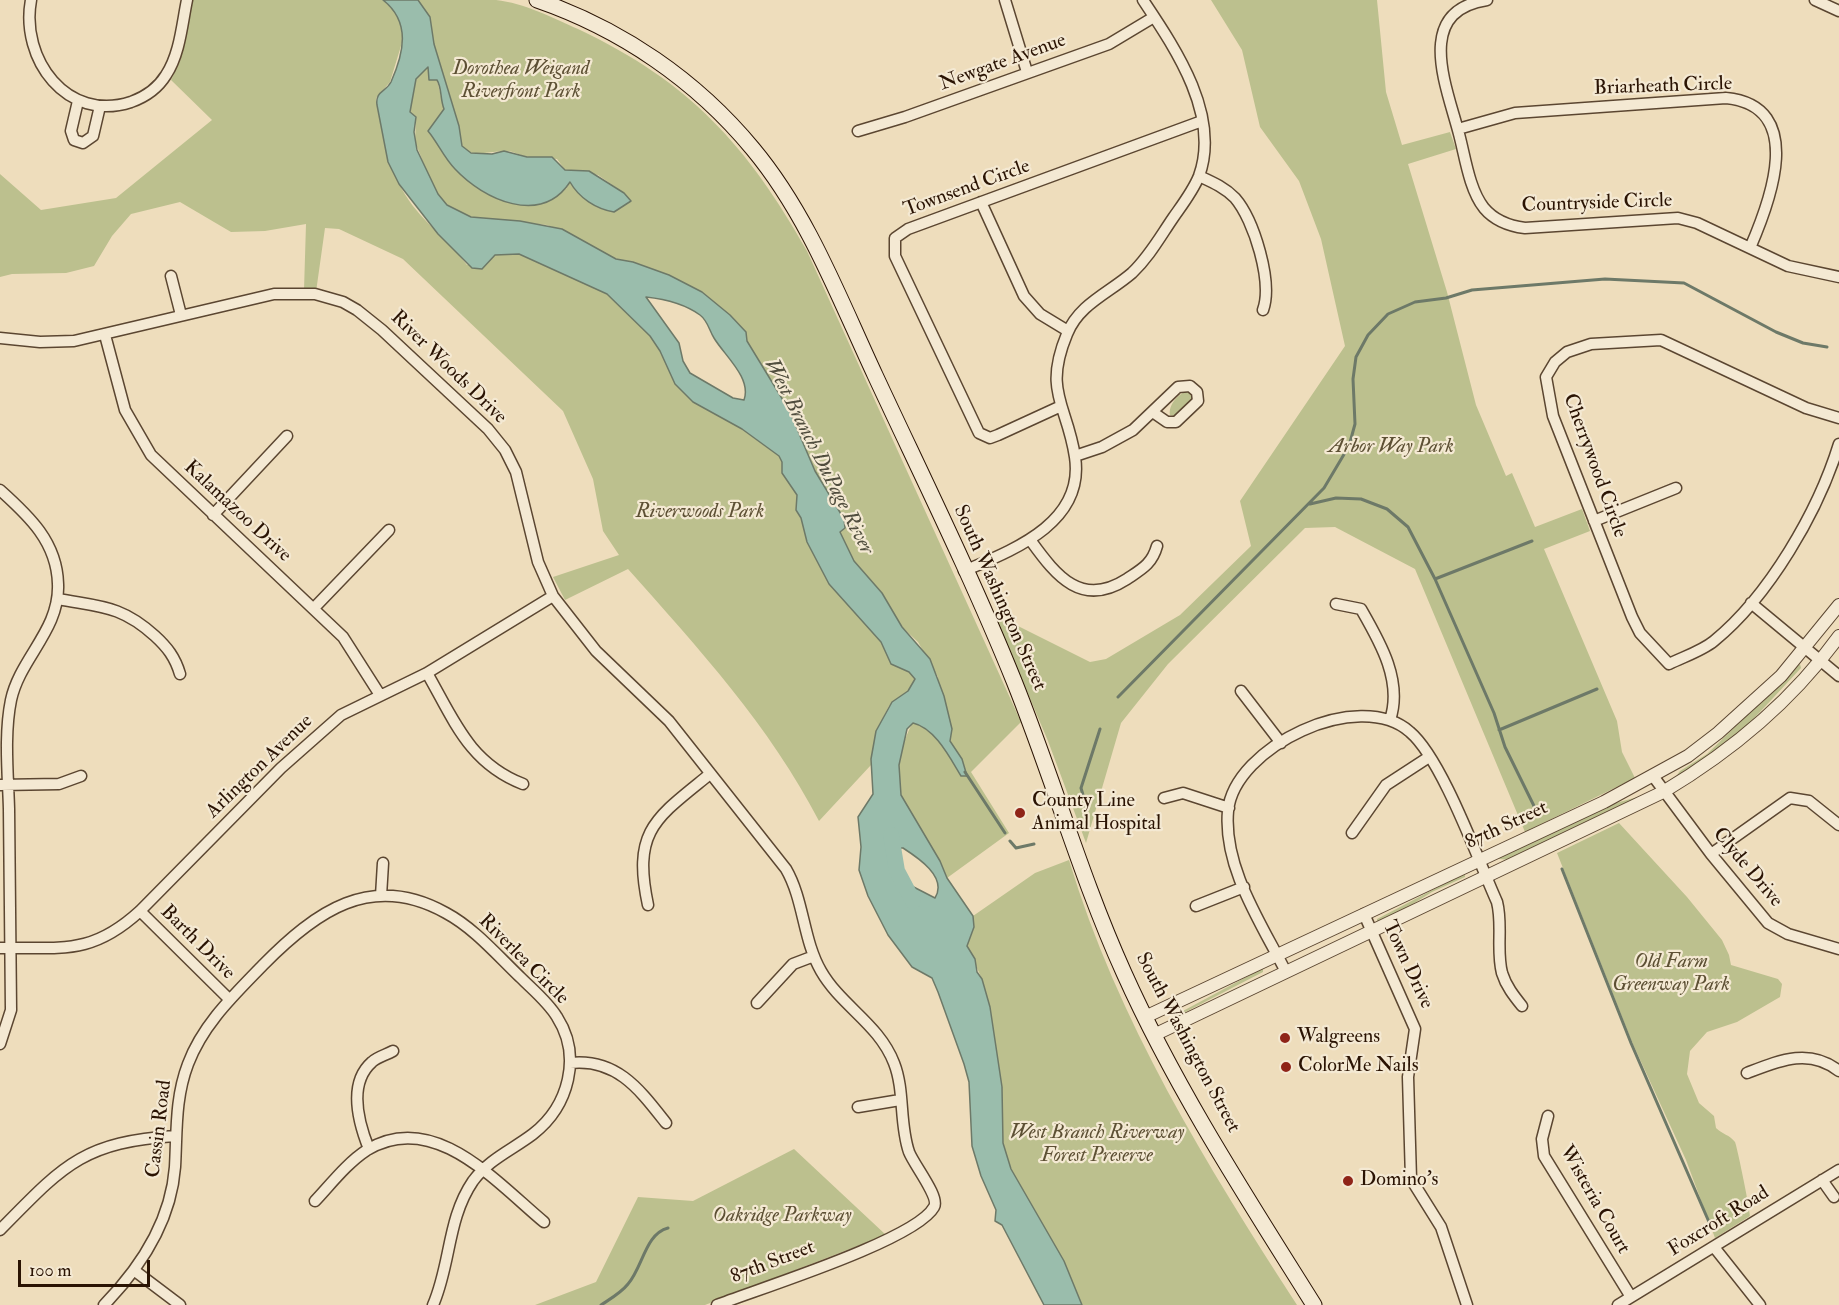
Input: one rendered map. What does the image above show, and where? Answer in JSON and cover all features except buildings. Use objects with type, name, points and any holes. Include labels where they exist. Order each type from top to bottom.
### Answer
[{"type":"main road","name":"South Washington Street","points":[[537,0],[571,5],[695,90],[738,132],[775,178],[818,253],[1012,676],[1108,935],[1145,1017],[1201,1119],[1314,1305]]},
{"type":"street","points":[[30,0],[28,30],[41,65],[52,82],[78,101],[100,106],[136,100],[160,83],[174,59],[187,0]]},
{"type":"street","points":[[1005,0],[1027,72]]},
{"type":"street","points":[[964,571],[1031,541],[1067,501],[1076,474],[1075,456],[1055,387],[1056,367],[1068,331],[1083,310],[1120,283],[1143,261],[1198,176],[1204,150],[1202,121],[1179,56],[1143,0]]},
{"type":"street","name":"Countryside Circle","points":[[1487,0],[1459,10],[1446,23],[1440,55],[1442,76],[1478,197],[1493,216],[1506,224],[1525,228],[1678,218],[1697,223],[1797,269],[1839,277]]},
{"type":"street","points":[[1815,0],[1839,11]]},
{"type":"street","name":"Newgate Avenue","points":[[858,131],[889,123],[1109,44],[1154,17]]},
{"type":"street","name":"Briarheath Circle","points":[[1458,129],[1515,113],[1726,98],[1745,102],[1768,120],[1777,148],[1769,202],[1750,248]]},
{"type":"street","points":[[78,101],[71,132],[74,140],[82,143],[93,136],[100,106]]},
{"type":"street","name":"Townsend Circle","points":[[1059,407],[990,438],[979,433],[895,256],[893,243],[901,232],[1202,121]]},
{"type":"street","points":[[1198,176],[1224,188],[1242,208],[1266,272],[1267,295],[1263,310]]},
{"type":"street","points":[[981,202],[1024,296],[1045,318],[1068,331]]},
{"type":"street","points":[[171,276],[181,315]]},
{"type":"street","name":"River Woods Drive","points":[[0,338],[48,342],[105,335],[274,294],[299,292],[331,297],[368,318],[488,429],[505,450],[516,472],[538,562],[553,596],[586,641],[660,710],[793,880],[814,956],[828,982],[882,1040],[896,1070],[909,1153],[922,1178],[936,1197],[936,1204]]},
{"type":"street","name":"Kalamazoo Drive","points":[[105,335],[125,410],[141,440],[162,467],[314,608],[352,647],[380,695]]},
{"type":"street","name":"Cherrywood Circle","points":[[1751,603],[1713,642],[1669,664],[1637,628],[1549,403],[1546,377],[1549,370],[1567,352],[1591,344],[1661,340],[1799,405],[1839,418]]},
{"type":"street","points":[[1075,456],[1122,438],[1154,413]]},
{"type":"street","points":[[213,515],[287,436]]},
{"type":"street","points":[[1839,444],[1804,524],[1751,603],[1839,676]]},
{"type":"street","points":[[1594,521],[1677,488]]},
{"type":"street","points":[[0,490],[36,524],[45,539],[56,569],[58,599],[47,632],[16,685],[11,699],[4,785],[5,948],[11,1010],[0,1044]]},
{"type":"street","points":[[314,608],[389,530]]},
{"type":"street","points":[[1031,541],[1066,581],[1088,591],[1105,590],[1122,582],[1152,562],[1157,546]]},
{"type":"street","name":"Arlington Avenue","points":[[5,948],[64,948],[95,942],[116,931],[140,911],[305,746],[341,715],[427,673],[553,596]]},
{"type":"street","points":[[58,599],[108,607],[130,615],[166,646],[177,662],[180,674]]},
{"type":"street","points":[[1336,604],[1361,609],[1380,644],[1395,694],[1390,720]]},
{"type":"street","name":"87th Street","points":[[1145,1017],[1653,776],[1718,733],[1754,702],[1806,648],[1839,605]]},
{"type":"street","name":"87th Street","points":[[1154,1035],[1664,792],[1732,746],[1767,716],[1820,661],[1839,636]]},
{"type":"street","points":[[427,673],[477,755],[501,775],[523,784]]},
{"type":"street","points":[[1241,691],[1281,743]]},
{"type":"street","points":[[1286,972],[1244,887],[1230,840],[1229,808],[1233,792],[1244,774],[1281,743],[1311,725],[1327,720],[1371,716],[1390,720],[1411,732],[1443,782],[1500,912],[1502,973],[1522,1006]]},
{"type":"street","points":[[1352,833],[1378,793],[1429,757]]},
{"type":"street","points":[[648,905],[642,877],[645,847],[651,830],[666,810],[710,774]]},
{"type":"street","points":[[4,785],[59,784],[81,776]]},
{"type":"street","name":"Clyde Drive","points":[[1653,776],[1711,854],[1768,923],[1788,934],[1839,949]]},
{"type":"street","points":[[1164,798],[1183,793],[1229,808]]},
{"type":"street","points":[[1711,854],[1790,798],[1809,801],[1839,825]]},
{"type":"street","points":[[383,862],[383,896]]},
{"type":"street","points":[[1196,906],[1244,887]]},
{"type":"street","name":"Cassin Road","points":[[104,1305],[135,1271],[154,1240],[173,1184],[177,1104],[188,1064],[206,1029],[229,999],[287,940],[316,916],[348,902],[383,896]]},
{"type":"street","name":"Riverlea Circle","points":[[383,896],[430,905],[447,913],[475,935],[550,1007],[567,1039],[570,1063],[567,1088],[551,1117],[531,1136],[482,1170],[472,1183],[455,1219],[433,1305]]},
{"type":"street","name":"Barth Drive","points":[[140,911],[229,999]]},
{"type":"street","name":"Town Drive","points":[[1364,914],[1415,1029],[1408,1077],[1412,1179],[1444,1234],[1460,1292],[1467,1305]]},
{"type":"street","points":[[757,1003],[788,969],[814,956]]},
{"type":"street","points":[[369,1149],[358,1117],[360,1084],[373,1061],[393,1052]]},
{"type":"street","points":[[1746,1073],[1787,1058],[1801,1057],[1815,1058],[1839,1071]]},
{"type":"street","points":[[570,1063],[600,1065],[620,1073],[636,1085],[666,1123]]},
{"type":"street","points":[[858,1107],[900,1101]]},
{"type":"street","name":"Wisteria Court","points":[[1548,1116],[1542,1139],[1544,1156],[1631,1297]]},
{"type":"street","points":[[0,1230],[59,1172],[86,1155],[134,1139],[175,1136]]},
{"type":"street","points":[[315,1201],[350,1163],[369,1149],[401,1139],[424,1140],[455,1150],[544,1222]]},
{"type":"street","name":"Foxcroft Road","points":[[1618,1305],[1839,1170]]},
{"type":"street","points":[[1822,1180],[1834,1197]]},
{"type":"street","name":"87th Street","points":[[717,1305],[888,1240],[928,1215],[936,1204]]},
{"type":"street","points":[[1714,1247],[1760,1305]]},
{"type":"street","points":[[135,1271],[180,1305]]},
{"type":"green space","name":"Riverwoods Park","points":[[193,0],[383,0],[397,14],[404,36],[390,82],[376,98],[384,141],[391,163],[405,195],[421,216],[467,265],[495,255],[519,254],[607,294],[650,336],[660,350],[675,384],[693,402],[742,429],[779,456],[782,462],[782,473],[797,495],[796,510],[801,518],[807,542],[829,584],[881,642],[891,664],[909,671],[915,679],[908,691],[889,706],[876,731],[871,765],[819,821],[800,786],[755,720],[706,658],[628,569],[565,600],[553,577],[619,555],[603,531],[593,479],[563,411],[403,259],[339,229],[325,228],[316,292],[304,290],[306,224],[265,231],[231,232],[180,202],[131,214],[112,236],[94,266],[66,273],[12,274],[0,277],[0,174],[41,210],[116,198],[212,120],[171,80],[180,61]]},
{"type":"green space","name":"Dorothea Weigand Riverfront Park","points":[[418,0],[496,0],[517,4],[559,20],[618,49],[653,71],[712,120],[738,148],[785,213],[807,251],[1021,722],[971,772],[1009,833],[947,878],[902,797],[898,783],[901,751],[907,735],[938,677],[918,642],[902,627],[882,593],[854,561],[840,532],[844,519],[815,471],[789,410],[747,341],[743,330],[718,308],[633,262],[615,259],[573,235],[547,225],[471,217],[447,205],[438,194],[415,142],[416,117],[410,112],[416,79],[428,67],[429,80],[437,80],[444,109],[428,131],[455,169],[566,189],[570,182],[624,193],[598,175],[565,170],[557,159],[532,158],[509,151],[473,153],[467,151],[460,138],[459,126],[434,44],[430,17]]},
{"type":"green space","name":"Arbor Way Park","points":[[1211,0],[1377,0],[1386,92],[1402,145],[1450,132],[1456,149],[1408,164],[1447,292],[1476,405],[1506,476],[1512,473],[1535,527],[1582,509],[1590,531],[1544,549],[1617,721],[1622,752],[1635,778],[1525,832],[1415,569],[1335,527],[1305,528],[1168,664],[1121,723],[1086,843],[1048,741],[994,614],[1090,662],[1106,659],[1180,615],[1251,546],[1240,501],[1345,346],[1321,239],[1299,181],[1260,127],[1242,50]]},
{"type":"green space","points":[[1189,391],[1193,400],[1177,417],[1170,415],[1175,400]]},
{"type":"green space","points":[[1800,664],[1801,668],[1746,727],[1709,757],[1674,779],[1680,771],[1707,754]]},
{"type":"green space","points":[[1645,795],[1511,860],[1499,859],[1500,856],[1612,804]]},
{"type":"green space","name":"Old Farm Greenway Park","points":[[1619,823],[1687,897],[1722,940],[1731,965],[1778,979],[1782,984],[1780,997],[1737,1022],[1707,1032],[1690,1051],[1687,1074],[1699,1103],[1714,1116],[1716,1128],[1735,1142],[1750,1216],[1715,1238],[1686,1160],[1632,1042],[1557,853]]},
{"type":"green space","name":"West Branch Riverway Forest Preserve","points":[[1069,860],[1112,977],[1167,1090],[1230,1199],[1297,1305],[1082,1305],[1064,1261],[1011,1169],[1003,1143],[1002,1087],[982,979],[967,946],[974,927],[973,916],[1035,873]]},
{"type":"green space","points":[[1465,873],[1465,877],[1377,922],[1377,919]]},
{"type":"green space","points":[[1263,968],[1263,972],[1168,1019]]},
{"type":"green space","name":"Oakridge Parkway","points":[[794,1149],[886,1235],[705,1305],[535,1305],[596,1282],[638,1197],[693,1201]]},
{"type":"shaded area","points":[[383,0],[418,0],[430,17],[434,44],[459,126],[462,146],[471,153],[492,154],[504,151],[527,157],[552,157],[565,170],[589,171],[624,193],[631,201],[614,212],[607,211],[583,198],[570,182],[558,195],[544,203],[529,205],[512,204],[481,190],[451,165],[428,131],[444,109],[439,83],[437,80],[429,80],[428,67],[416,79],[410,112],[416,117],[414,132],[417,150],[438,194],[447,205],[471,217],[520,221],[562,229],[616,259],[633,262],[669,275],[702,292],[730,315],[746,332],[747,341],[789,410],[815,471],[844,519],[845,528],[840,532],[854,561],[882,593],[902,627],[930,659],[944,696],[952,729],[950,741],[962,759],[967,776],[961,776],[935,737],[913,723],[907,729],[899,765],[901,795],[940,861],[947,878],[973,916],[974,927],[967,946],[975,959],[977,972],[982,979],[990,1007],[1002,1087],[1003,1143],[1011,1169],[1064,1261],[1082,1305],[1044,1305],[1002,1225],[995,1221],[996,1210],[981,1176],[972,1146],[969,1082],[938,992],[932,978],[912,967],[888,935],[868,896],[859,870],[861,847],[858,817],[873,794],[871,759],[876,731],[892,702],[908,691],[915,679],[909,672],[891,664],[881,642],[829,584],[807,542],[801,518],[796,510],[797,495],[782,473],[782,462],[779,456],[742,429],[693,402],[675,384],[660,351],[650,336],[607,294],[519,254],[495,255],[482,269],[472,268],[438,234],[399,184],[388,162],[377,100],[379,94],[391,82],[402,49],[401,28],[392,9]],"holes":[[[646,297],[681,305],[703,317],[714,338],[741,375],[744,383],[744,400],[733,398],[690,373],[683,361],[679,343]],[[899,848],[903,848],[929,868],[937,883],[938,890],[935,898],[902,881],[894,861]]]},
{"type":"waterway","points":[[1118,697],[1324,488],[1349,446],[1355,424],[1353,379],[1356,357],[1368,335],[1388,314],[1415,302],[1446,298],[1472,290],[1605,279],[1684,283],[1776,332],[1803,343],[1827,347]]},
{"type":"waterway","points":[[1310,504],[1336,498],[1361,499],[1387,509],[1408,527],[1435,579],[1494,713],[1505,747],[1535,808]]},
{"type":"waterway","points":[[1435,579],[1532,541]]},
{"type":"waterway","points":[[1499,730],[1597,689]]},
{"type":"waterway","points":[[1087,809],[1081,788],[1100,729]]},
{"type":"waterway","points":[[965,772],[1005,833]]},
{"type":"waterway","name":"West Branch DuPage River","points":[[891,835],[897,871],[913,901]]},
{"type":"waterway","points":[[1010,841],[1016,848],[1034,844]]},
{"type":"waterway","points":[[1562,869],[1631,1043],[1709,1222]]},
{"type":"waterway","points":[[601,1305],[625,1287],[633,1277],[654,1237],[660,1231],[668,1228]]},
{"type":"place","name":"County Line Animal Hospital","points":[[1020,813]]},
{"type":"place","name":"Walgreens","points":[[1285,1038]]},
{"type":"place","name":"ColorMe Nails","points":[[1286,1067]]},
{"type":"place","name":"Domino's","points":[[1348,1181]]}]
